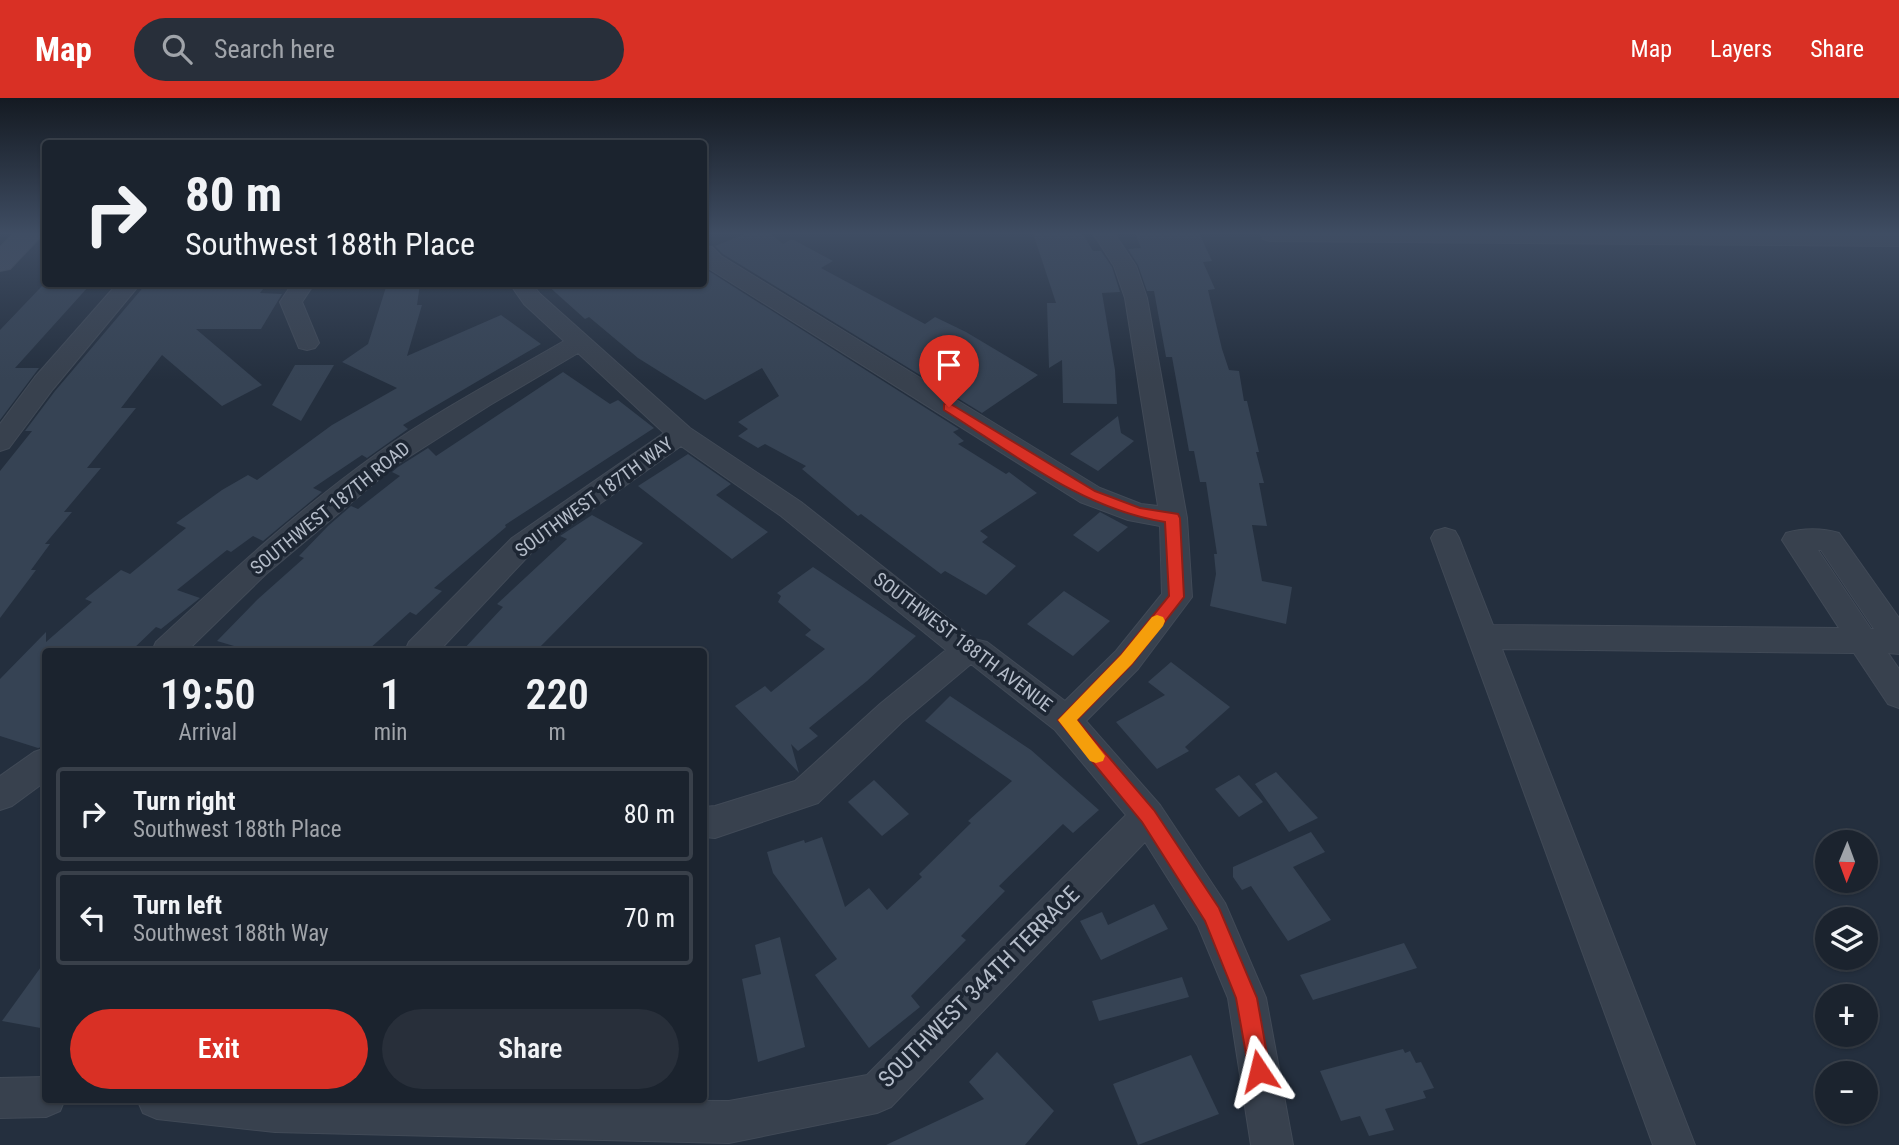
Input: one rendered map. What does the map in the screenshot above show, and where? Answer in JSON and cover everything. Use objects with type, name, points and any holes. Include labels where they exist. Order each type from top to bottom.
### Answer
[{"type":"street","points":[[747,282],[1090,495],[1138,513],[1172,518]]},
{"type":"street","points":[[1066,720],[1127,660],[1177,597],[1172,518],[1136,298],[1130,282]]},
{"type":"street","points":[[0,442],[44,383],[126,287]]},
{"type":"street","points":[[301,287],[291,302],[307,343]]},
{"type":"street","name":"SOUTHWEST 188TH AVENUE","points":[[523,287],[532,299],[681,434],[791,509],[967,650],[976,651],[1066,720],[1148,816],[1212,915],[1247,998],[1272,1145]]},
{"type":"street","name":"SOUTHWEST 187TH ROAD","points":[[170,648],[256,566],[387,458],[481,399],[580,342]]},
{"type":"street","name":"SOUTHWEST 187TH WAY","points":[[423,648],[523,545],[681,434]]},
{"type":"street","points":[[1445,538],[1674,1145]]},
{"type":"street","points":[[1899,641],[1829,540],[1796,540],[1899,695]]},
{"type":"street","points":[[1483,637],[1899,641]]},
{"type":"street","points":[[707,822],[715,822],[806,792],[891,713],[967,650]]},
{"type":"street","points":[[0,795],[42,765]]},
{"type":"street","name":"SOUTHWEST 344TH TERRACE","points":[[193,1103],[275,1112],[729,1122],[877,1093],[1148,816]]},
{"type":"street","points":[[0,1098],[42,1097]]},
{"type":"building","points":[[707,282],[726,282],[959,429],[953,432],[964,441],[958,444],[1006,474],[1009,472],[1037,493],[980,531],[988,537],[982,542],[1016,566],[986,595],[945,571],[941,574],[861,514],[858,516],[802,469],[806,466],[765,444],[758,448],[738,436],[748,429],[738,422],[779,396],[762,368],[705,400],[638,358],[589,317],[585,319],[549,287],[707,287]]},
{"type":"building","points":[[768,282],[847,282],[925,324],[935,317],[966,332],[1038,375],[982,413]]},
{"type":"building","points":[[1049,282],[1117,282],[1120,292],[1102,293],[1115,370],[1117,404],[1063,403],[1062,360],[1049,368],[1047,303],[1056,303]]},
{"type":"building","points":[[1144,282],[1212,282],[1215,289],[1208,290],[1222,349],[1229,370],[1239,371],[1264,483],[1259,483],[1267,526],[1252,525],[1262,581],[1292,587],[1286,624],[1210,606],[1216,574],[1214,554],[1217,554],[1206,482],[1200,482],[1194,451],[1189,451],[1172,357],[1166,357],[1154,291],[1147,291]]},
{"type":"building","points":[[42,286],[88,287],[15,368],[39,368],[0,420],[0,330]]},
{"type":"building","points":[[143,287],[265,287],[260,293],[282,294],[261,329],[196,329],[262,385],[222,406],[162,355],[121,408],[136,408],[87,468],[101,468],[64,512],[72,512],[45,544],[50,544],[31,570],[36,570],[0,618],[0,471],[32,431],[25,431],[55,391]]},
{"type":"building","points":[[386,287],[420,287],[417,305],[422,305],[407,356],[501,315],[541,344],[403,425],[408,429],[367,458],[362,455],[313,488],[322,492],[263,541],[253,536],[231,552],[227,550],[177,590],[200,598],[161,629],[156,627],[134,648],[42,648],[42,747],[0,736],[0,679],[46,632],[46,642],[92,602],[85,599],[121,570],[130,574],[186,528],[176,523],[222,490],[248,475],[257,480],[332,425],[397,388],[342,362],[368,344]]},
{"type":"building","points":[[295,365],[334,365],[301,421],[272,405]]},
{"type":"building","points":[[563,372],[610,404],[618,400],[654,428],[505,525],[506,527],[434,588],[442,591],[416,615],[410,612],[370,648],[241,648],[217,641],[304,558],[299,556],[351,506],[358,509],[400,476],[392,472],[428,448],[436,456]]},
{"type":"building","points":[[1118,416],[1121,433],[1134,441],[1098,471],[1070,454]]},
{"type":"building","points":[[688,454],[731,484],[716,495],[768,532],[732,559],[638,486]]},
{"type":"building","points":[[1100,512],[1128,527],[1098,552],[1073,535]]},
{"type":"building","points":[[592,515],[643,543],[539,648],[465,648],[503,607],[497,604],[567,539],[560,536]]},
{"type":"building","points":[[813,567],[916,636],[867,681],[809,728],[818,736],[798,751],[791,744],[799,773],[735,706],[765,686],[771,692],[825,649],[805,635],[811,630],[778,602],[781,596],[777,593]]},
{"type":"building","points":[[1064,591],[1110,621],[1073,656],[1027,624]]},
{"type":"building","points":[[1171,662],[1230,707],[1185,747],[1189,751],[1157,769],[1116,722],[1165,695],[1148,682]]},
{"type":"building","points":[[950,696],[1031,750],[1099,810],[1073,833],[1063,824],[999,886],[1005,891],[961,936],[966,940],[911,996],[920,1007],[869,1048],[815,975],[837,959],[773,873],[767,852],[822,837],[845,907],[869,888],[887,910],[922,877],[919,874],[971,823],[968,821],[1012,781],[925,721]]},
{"type":"building","points":[[1276,772],[1318,818],[1289,832],[1255,784]]},
{"type":"building","points":[[1239,775],[1263,802],[1239,817],[1215,789]]},
{"type":"building","points":[[874,780],[909,814],[882,836],[848,802]]},
{"type":"building","points":[[1311,832],[1325,852],[1293,867],[1331,920],[1288,941],[1251,886],[1242,890],[1233,877],[1233,867]]},
{"type":"building","points":[[1154,904],[1168,929],[1101,960],[1080,921],[1102,912],[1108,925]]},
{"type":"building","points":[[780,937],[805,1047],[758,1062],[742,979],[761,974],[755,945]]},
{"type":"building","points":[[1404,943],[1417,968],[1313,1000],[1300,975]]},
{"type":"building","points":[[42,966],[42,1028],[2,1021]]},
{"type":"building","points":[[1182,977],[1189,997],[1099,1021],[1092,1001]]},
{"type":"building","points":[[1403,1049],[1405,1053],[1410,1051],[1416,1063],[1421,1062],[1434,1088],[1423,1091],[1426,1098],[1385,1109],[1394,1130],[1369,1136],[1360,1116],[1341,1121],[1320,1071]]},
{"type":"building","points":[[997,1052],[1054,1111],[1025,1145],[886,1145],[984,1099],[969,1082]]},
{"type":"building","points":[[1191,1055],[1219,1114],[1138,1145],[1113,1084]]},
{"type":"slow traffic","points":[[1096,756],[1066,720],[1127,660],[1157,621]]},
{"type":"route","points":[[949,407],[1090,495],[1138,513],[1172,518],[1177,597],[1127,660],[1066,720],[1148,816],[1212,915],[1247,998],[1259,1071]]}]
